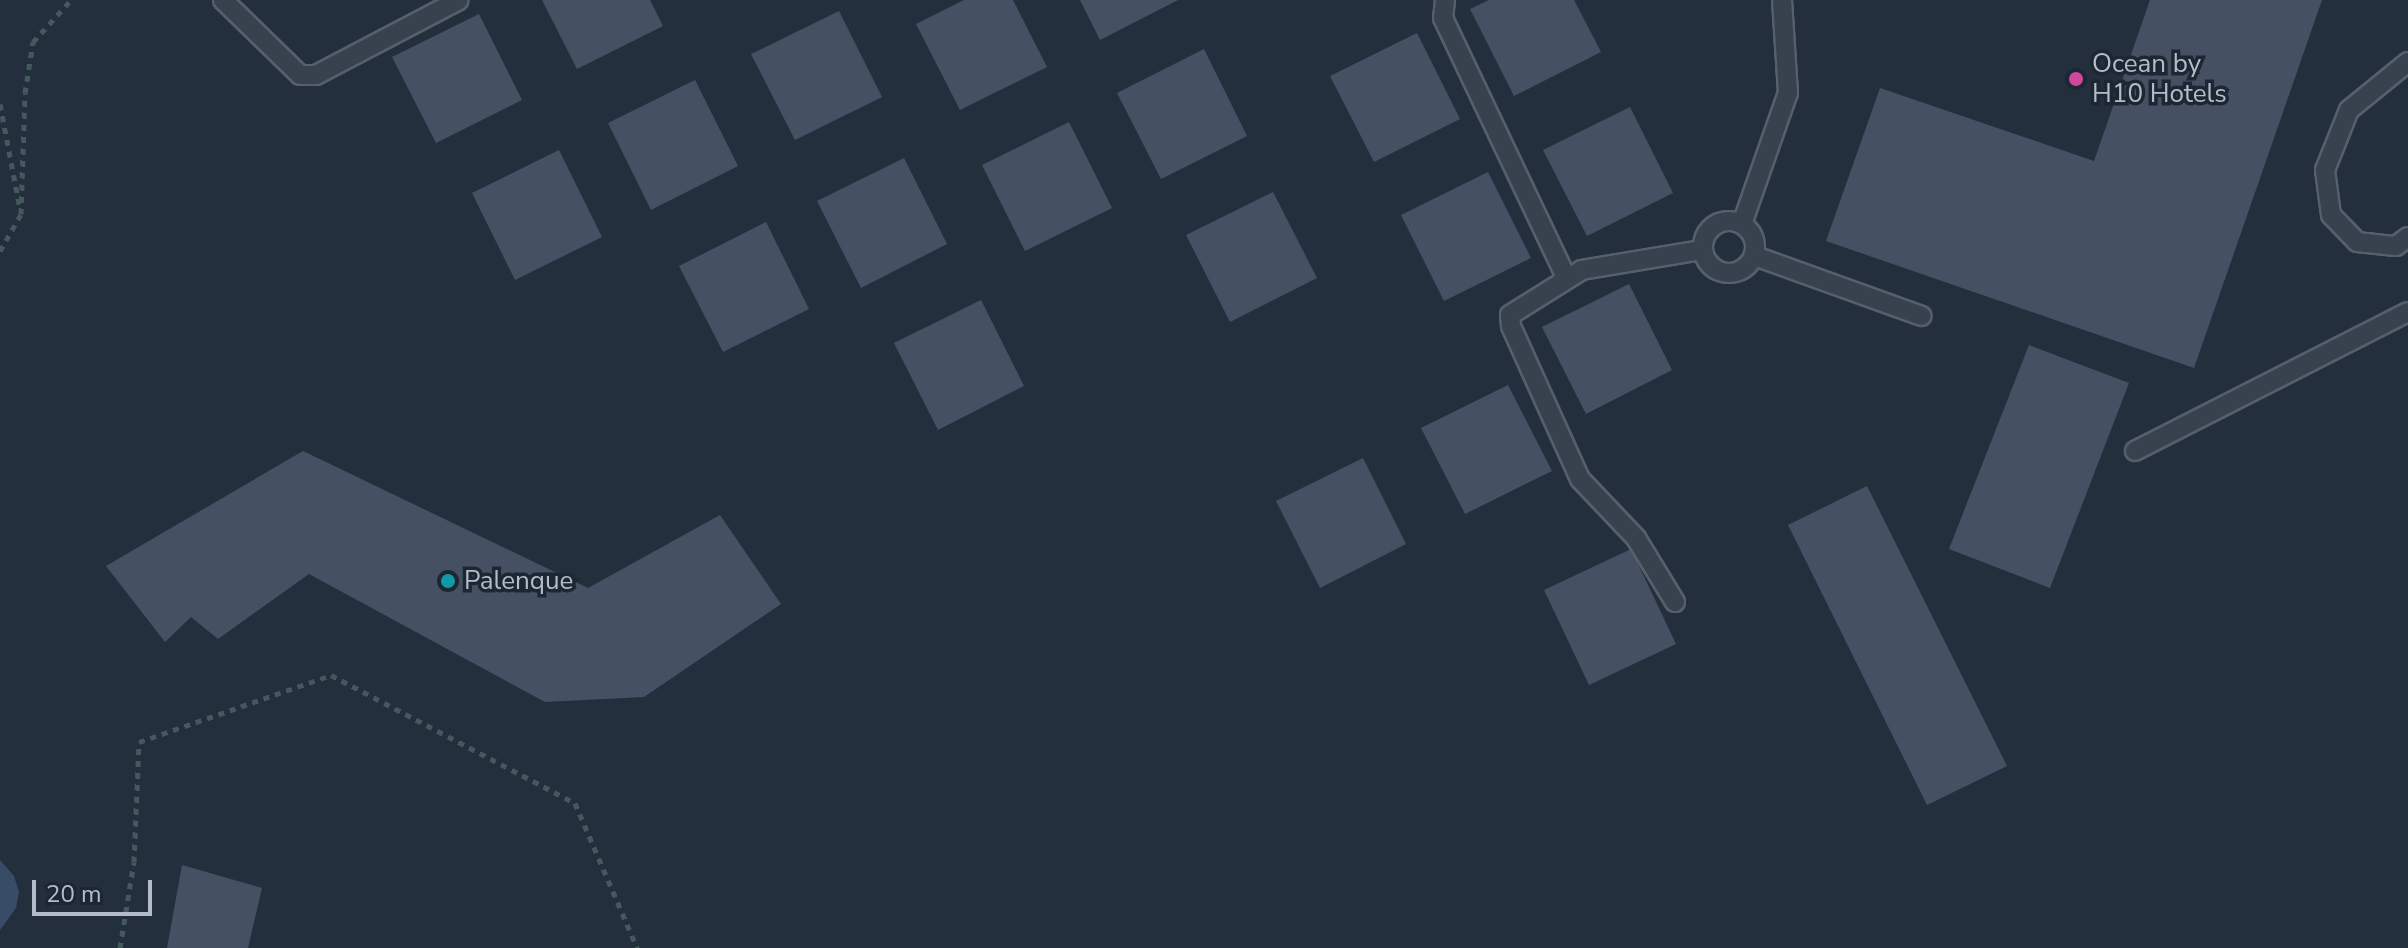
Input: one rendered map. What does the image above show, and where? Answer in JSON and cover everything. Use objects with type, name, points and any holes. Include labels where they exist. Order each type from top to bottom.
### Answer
[{"type":"lane","points":[[223,0],[300,75],[316,75],[459,0]]},
{"type":"lane","points":[[1445,0],[1443,18],[1567,279]]},
{"type":"lane","points":[[1742,224],[1788,93],[1782,0]]},
{"type":"lane","points":[[2408,62],[2349,110],[2325,170],[2331,215],[2357,242],[2396,246],[2408,237]]},
{"type":"lane","points":[[1720,222],[1742,224],[1752,233],[1755,256],[1748,266],[1726,273],[1706,261],[1702,250],[1704,238],[1720,222]]},
{"type":"lane","points":[[1675,602],[1636,538],[1580,479],[1511,326],[1510,315],[1582,270],[1702,250]]},
{"type":"lane","points":[[1755,256],[1922,316]]},
{"type":"lane","points":[[2135,451],[2408,312]]},
{"type":"path","points":[[0,251],[21,214],[25,93],[33,42],[71,0]]},
{"type":"path","points":[[0,104],[21,214]]},
{"type":"path","points":[[120,948],[134,862],[139,742],[331,675],[575,803],[637,948]]},
{"type":"water","points":[[0,860],[14,876],[19,892],[16,908],[0,930]]},
{"type":"building","points":[[542,0],[650,0],[663,26],[577,69]]},
{"type":"building","points":[[964,0],[1013,0],[1047,67],[960,110],[916,24]]},
{"type":"building","points":[[1080,0],[1178,0],[1100,40]]},
{"type":"building","points":[[1489,0],[1574,0],[1601,52],[1514,96],[1470,9]]},
{"type":"building","points":[[2150,0],[2322,0],[2194,368],[1826,241],[1880,88],[2094,161]]},
{"type":"building","points":[[839,11],[882,97],[795,140],[751,54]]},
{"type":"building","points":[[479,14],[522,100],[436,143],[392,57]]},
{"type":"building","points":[[1417,33],[1460,119],[1374,162],[1330,76]]},
{"type":"building","points":[[1204,49],[1247,136],[1161,179],[1117,93]]},
{"type":"building","points":[[695,80],[738,166],[651,210],[608,123]]},
{"type":"building","points":[[1630,107],[1673,193],[1587,236],[1543,150]]},
{"type":"building","points":[[1069,122],[1112,208],[1025,251],[982,165]]},
{"type":"building","points":[[559,150],[602,237],[515,280],[472,193]]},
{"type":"building","points":[[904,158],[947,244],[861,288],[817,201]]},
{"type":"building","points":[[1488,172],[1531,258],[1444,301],[1401,215]]},
{"type":"building","points":[[1273,192],[1317,278],[1230,322],[1186,235]]},
{"type":"building","points":[[766,222],[809,309],[723,352],[679,266]]},
{"type":"building","points":[[1629,284],[1672,370],[1586,414],[1542,327]]},
{"type":"building","points":[[981,300],[1024,386],[938,430],[894,343]]},
{"type":"building","points":[[2029,345],[2129,383],[2050,588],[1949,549]]},
{"type":"building","points":[[1508,385],[1552,471],[1465,514],[1421,428]]},
{"type":"building","name":"Palenque","points":[[303,451],[588,588],[720,515],[781,604],[644,697],[545,702],[309,574],[218,639],[191,617],[165,642],[106,566]]},
{"type":"building","points":[[1363,458],[1406,544],[1320,588],[1276,501]]},
{"type":"building","points":[[1867,486],[2007,766],[1927,805],[1788,525]]},
{"type":"building","points":[[1631,549],[1676,644],[1589,685],[1544,590]]},
{"type":"building","points":[[182,865],[262,888],[248,948],[167,948]]},
{"type":"place","name":"Ocean by H10 Hotels","points":[[2076,79]]},
{"type":"place","name":"Palenque","points":[[448,581]]}]
